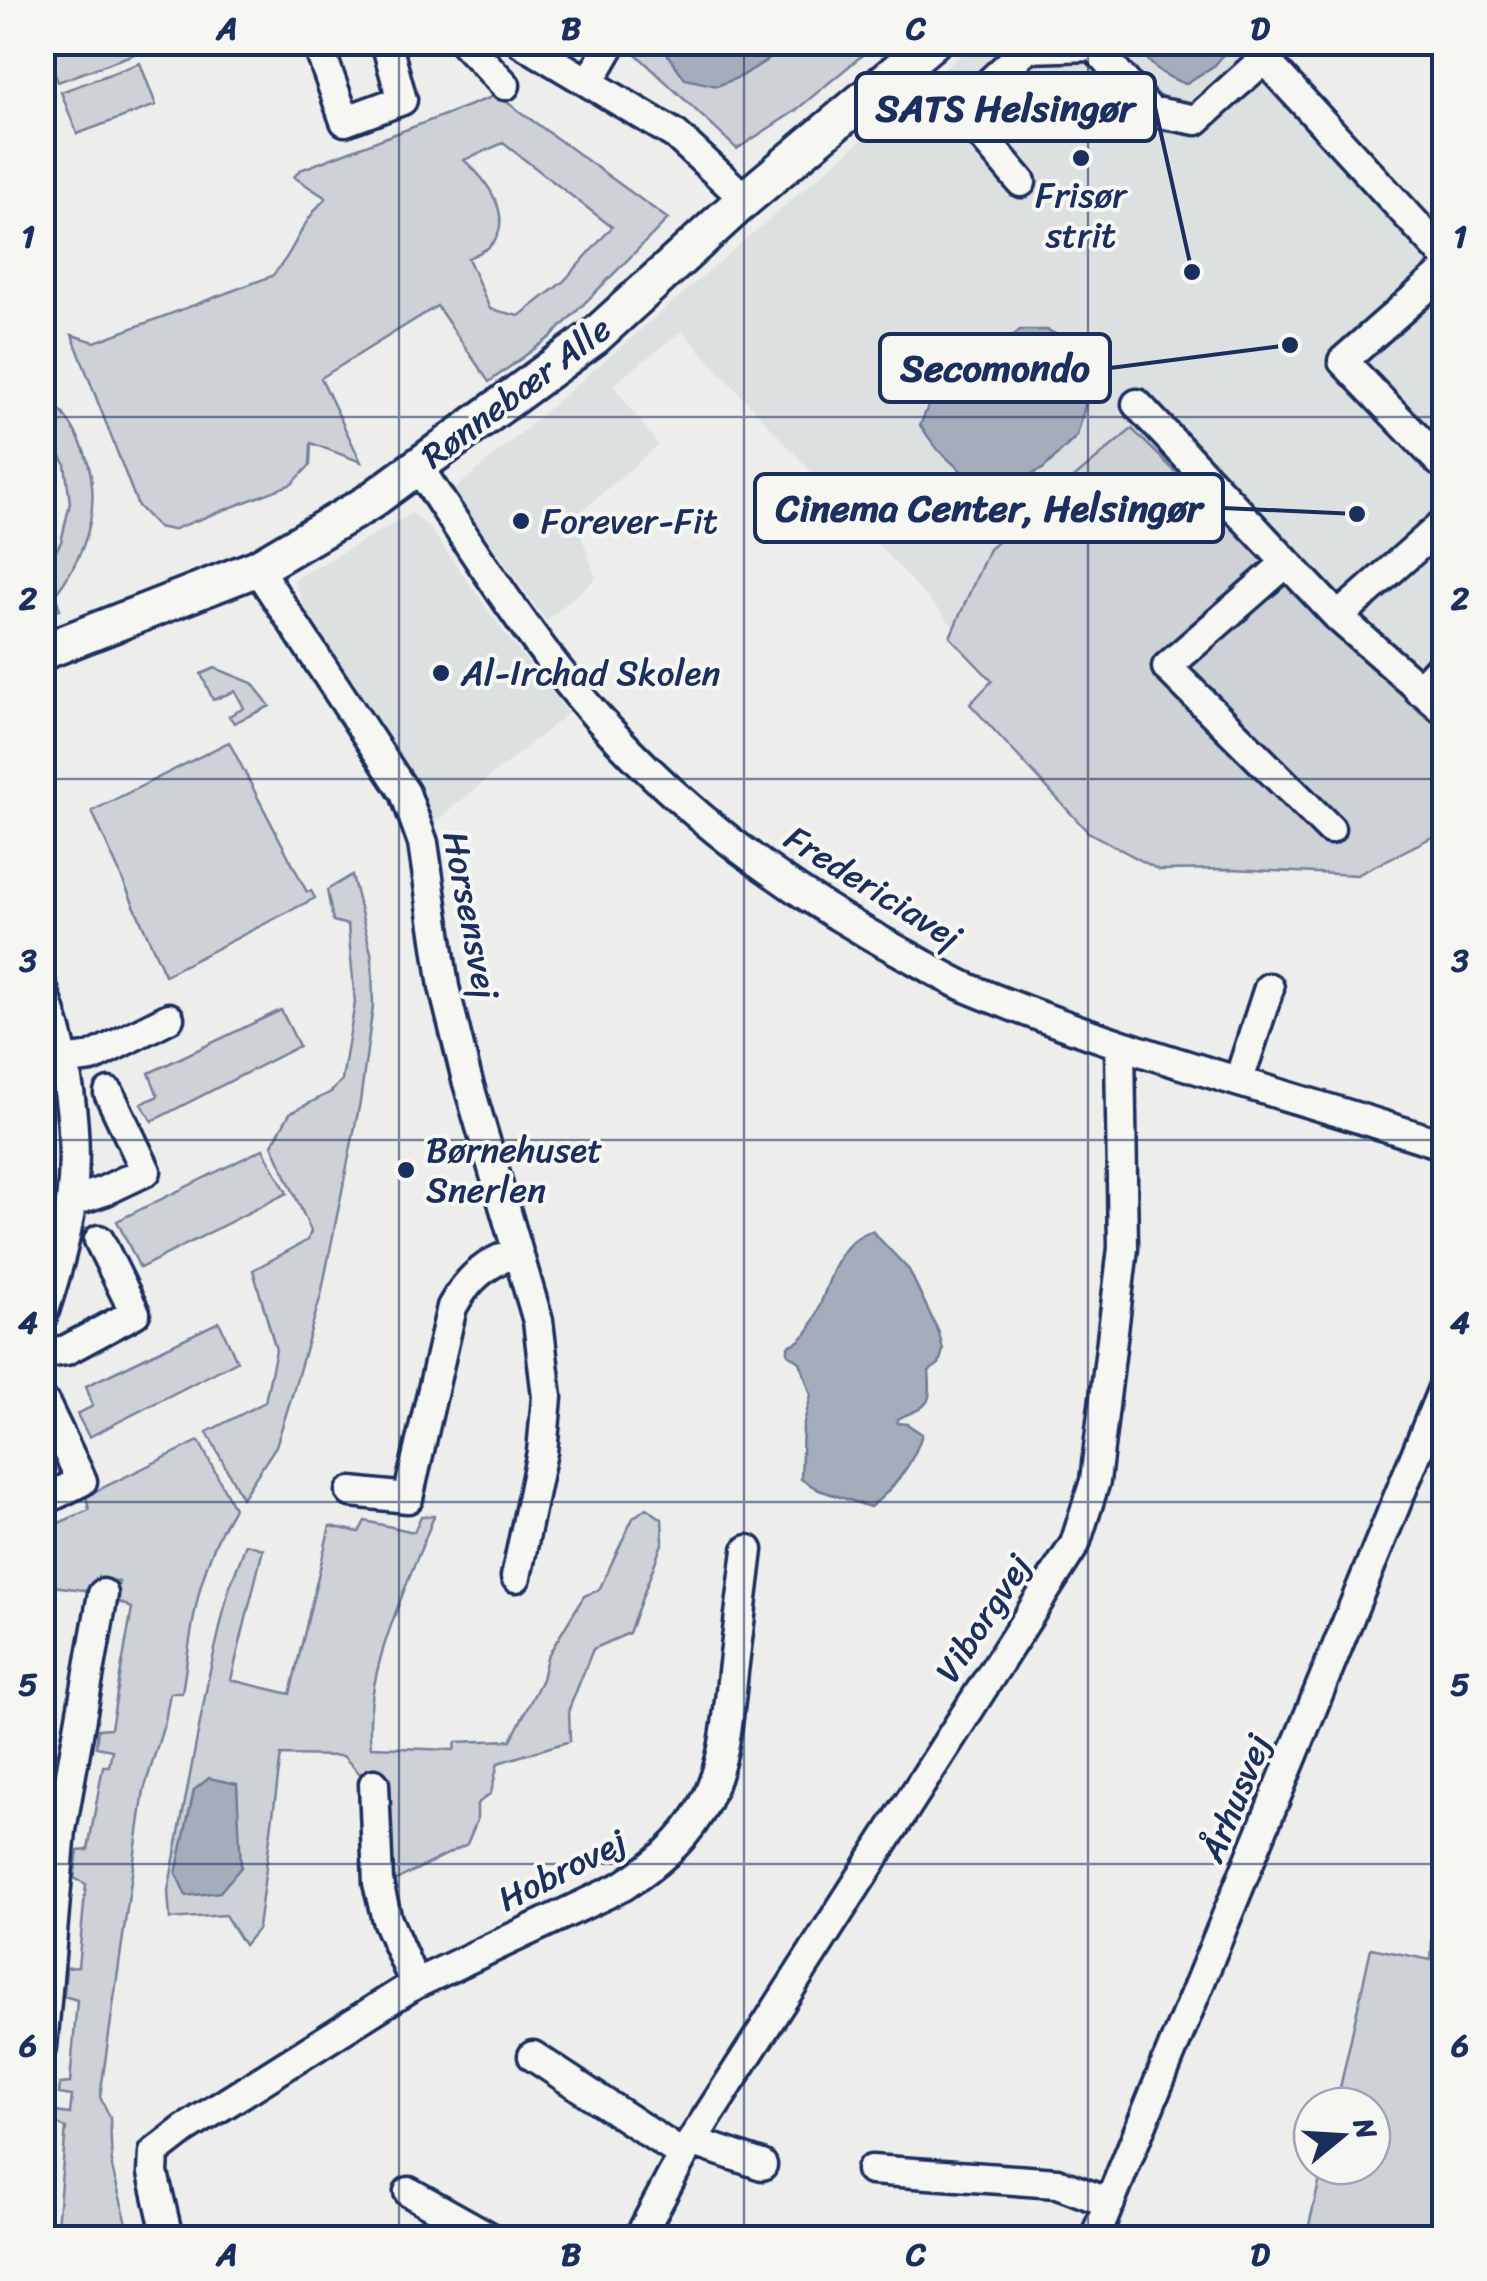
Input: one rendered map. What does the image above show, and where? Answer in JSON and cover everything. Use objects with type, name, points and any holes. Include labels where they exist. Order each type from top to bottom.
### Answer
[{"type":"main road","name":"Rønnebær Alle","points":[[42,652],[258,568],[368,503],[594,337],[745,198],[932,42]]},
{"type":"street","points":[[316,42],[345,121],[402,100],[388,43]]},
{"type":"street","points":[[464,42],[506,85]]},
{"type":"street","points":[[521,42],[676,135],[745,198]]},
{"type":"street","points":[[588,82],[612,42]]},
{"type":"street","points":[[1021,182],[960,110],[1027,48],[1092,44],[1150,112],[1196,120],[1264,59],[1444,256]]},
{"type":"street","points":[[1438,461],[1343,362],[1444,272]]},
{"type":"street","points":[[1136,404],[1338,617],[1444,710]]},
{"type":"street","name":"Fredericiavej","points":[[418,467],[522,620],[598,718],[653,775],[718,833],[848,925],[950,978],[1120,1046],[1444,1145]]},
{"type":"street","points":[[1338,617],[1444,523]]},
{"type":"street","points":[[1286,563],[1167,667],[1330,828]]},
{"type":"street","name":"Horsensvej","points":[[258,568],[405,793],[423,843],[444,987],[538,1322],[547,1398],[542,1452],[516,1577]]},
{"type":"street","points":[[1419,690],[1444,663]]},
{"type":"street","points":[[42,987],[64,1062],[71,1114],[71,1202],[57,1270],[42,1317]]},
{"type":"street","points":[[1239,1080],[1269,988]]},
{"type":"street","points":[[64,1062],[92,1057],[169,1018]]},
{"type":"street","name":"Viborgvej","points":[[639,2238],[688,2148],[1075,1544],[1095,1481],[1124,1248],[1120,1046]]},
{"type":"street","points":[[71,1202],[146,1171],[109,1093]]},
{"type":"street","points":[[42,1354],[66,1350],[135,1313],[99,1240]]},
{"type":"street","points":[[351,1492],[408,1498],[452,1307],[462,1287],[478,1271],[496,1259],[518,1252]]},
{"type":"street","name":"Århusvej","points":[[1095,2238],[1444,1386]]},
{"type":"street","points":[[42,1501],[82,1481],[44,1404]]},
{"type":"street","name":"Hobrovej","points":[[168,2238],[153,2173],[154,2153],[185,2129],[416,1984],[624,1886],[653,1866],[678,1841],[707,1796],[724,1746],[748,1550]]},
{"type":"street","points":[[42,2047],[62,1830],[103,1594]]},
{"type":"street","points":[[374,1784],[378,1883],[387,1920],[416,1984]]},
{"type":"street","points":[[533,2056],[688,2148],[762,2164]]},
{"type":"street","points":[[871,2170],[1056,2183],[1110,2203]]},
{"type":"street","points":[[409,2192],[491,2238]]},
{"type":"shaded area","points":[[43,43],[133,43],[137,53],[58,82]]},
{"type":"shaded area","points":[[643,43],[669,43],[668,55],[742,76],[793,43],[877,43],[795,111],[737,149],[636,54]]},
{"type":"shaded area","points":[[974,43],[1267,43],[1444,237],[1444,831],[1357,875],[1159,870],[1088,832],[1062,745],[682,331],[613,385],[658,445],[575,517],[596,578],[546,621],[453,491]]},
{"type":"shaded area","points":[[140,63],[156,105],[77,134],[61,92]]},
{"type":"shaded area","points":[[497,95],[668,219],[552,336],[489,382],[437,306],[321,378],[361,462],[311,443],[310,465],[292,484],[172,530],[158,527],[138,506],[72,335],[95,342],[272,276],[326,198],[294,177],[300,170]],"holes":[[[503,143],[612,227],[564,281],[519,316],[490,309],[468,258],[488,248],[497,235],[499,211],[489,188],[464,160]]]},
{"type":"shaded area","points":[[42,391],[79,439],[92,490],[84,543],[55,595],[60,609],[43,615],[43,573],[61,542],[70,503],[65,464],[43,423]]},
{"type":"shaded area","points":[[1132,429],[1421,713],[1444,730],[1444,831],[1357,875],[1159,870],[1088,832],[970,704],[992,681],[950,637],[989,549]]},
{"type":"shaded area","name":"Al-Irchad Skolen","points":[[412,513],[430,528],[505,634],[568,713],[434,823],[422,793],[312,624],[294,580]]},
{"type":"shaded area","points":[[215,668],[252,683],[270,706],[234,723],[229,716],[244,708],[235,691],[213,700],[201,674]]},
{"type":"shaded area","points":[[229,742],[307,892],[311,891],[315,898],[165,975],[92,811]]},
{"type":"shaded area","points":[[352,875],[372,957],[373,1006],[360,1102],[321,1295],[293,1392],[276,1446],[242,1498],[207,1432],[265,1402],[276,1350],[253,1270],[308,1240],[311,1231],[272,1145],[290,1113],[331,1092],[342,1080],[355,1003],[348,925],[333,921],[327,890]]},
{"type":"shaded area","points":[[281,1010],[299,1046],[152,1121],[141,1104],[158,1096],[149,1073]]},
{"type":"shaded area","points":[[263,1149],[287,1193],[140,1268],[117,1221]]},
{"type":"shaded area","points":[[219,1322],[237,1361],[89,1437],[77,1414],[93,1406],[86,1386]]},
{"type":"shaded area","points":[[199,1441],[234,1508],[211,1553],[193,1620],[182,1693],[170,1693],[144,1790],[100,2097],[110,2117],[112,2168],[131,2238],[42,2238],[43,2230],[57,2226],[66,2128],[48,2120],[48,2111],[70,2114],[72,2096],[59,2094],[60,2084],[70,2083],[77,2000],[64,1996],[66,1968],[78,1967],[86,1884],[74,1878],[78,1851],[88,1850],[103,1766],[109,1766],[112,1750],[96,1747],[98,1729],[111,1728],[132,1608],[115,1600],[119,1582],[98,1577],[91,1591],[52,1586],[43,1639],[43,1519],[47,1528],[89,1510],[86,1496]]},
{"type":"shaded area","points":[[646,1508],[662,1519],[663,1541],[629,1633],[593,1649],[569,1709],[570,1741],[498,1763],[491,1793],[477,1804],[477,1820],[467,1844],[394,1881],[388,1778],[363,1777],[343,1756],[281,1755],[258,1928],[244,1945],[225,1915],[170,1919],[168,1891],[209,1675],[229,1589],[246,1544],[263,1549],[231,1680],[290,1694],[330,1526],[359,1532],[365,1521],[414,1532],[421,1516],[434,1516],[380,1660],[373,1689],[371,1747],[454,1750],[456,1742],[511,1740],[542,1679],[547,1657],[584,1596],[599,1590],[633,1518]]},
{"type":"shaded area","points":[[1444,1895],[1444,2238],[1306,2238],[1318,2186],[1392,2186],[1392,2086],[1340,2086],[1371,1948],[1431,1960],[1439,1902]]},
{"type":"water","points":[[669,42],[793,43],[742,76],[717,86],[685,79],[668,55]]},
{"type":"water","points":[[1138,43],[1233,43],[1215,65],[1185,84],[1157,69]]},
{"type":"water","points":[[1020,330],[1047,330],[1066,339],[1087,398],[1077,436],[1043,469],[1007,485],[969,478],[937,449],[920,425],[929,404]]},
{"type":"water","points":[[872,1231],[909,1270],[943,1350],[939,1364],[929,1371],[926,1404],[897,1419],[897,1423],[907,1424],[922,1434],[914,1455],[894,1484],[870,1507],[819,1490],[801,1479],[803,1427],[811,1395],[800,1362],[788,1354],[788,1346],[801,1339],[811,1326],[842,1254],[855,1240]]},
{"type":"water","points":[[209,1778],[237,1784],[241,1867],[220,1892],[186,1896],[176,1873],[194,1790]]},
{"type":"place","name":"Frisør strit","points":[[1081,158]]},
{"type":"place","name":"SATS Helsingør","points":[[1192,272]]},
{"type":"place","name":"Secomondo","points":[[1290,345]]},
{"type":"place","name":"Cinema Center, Helsingør","points":[[1357,514]]},
{"type":"place","name":"Forever-Fit","points":[[521,521]]},
{"type":"place","name":"Al-Irchad Skolen","points":[[441,673]]},
{"type":"place","name":"Børnehuset Snerlen","points":[[406,1170]]}]
